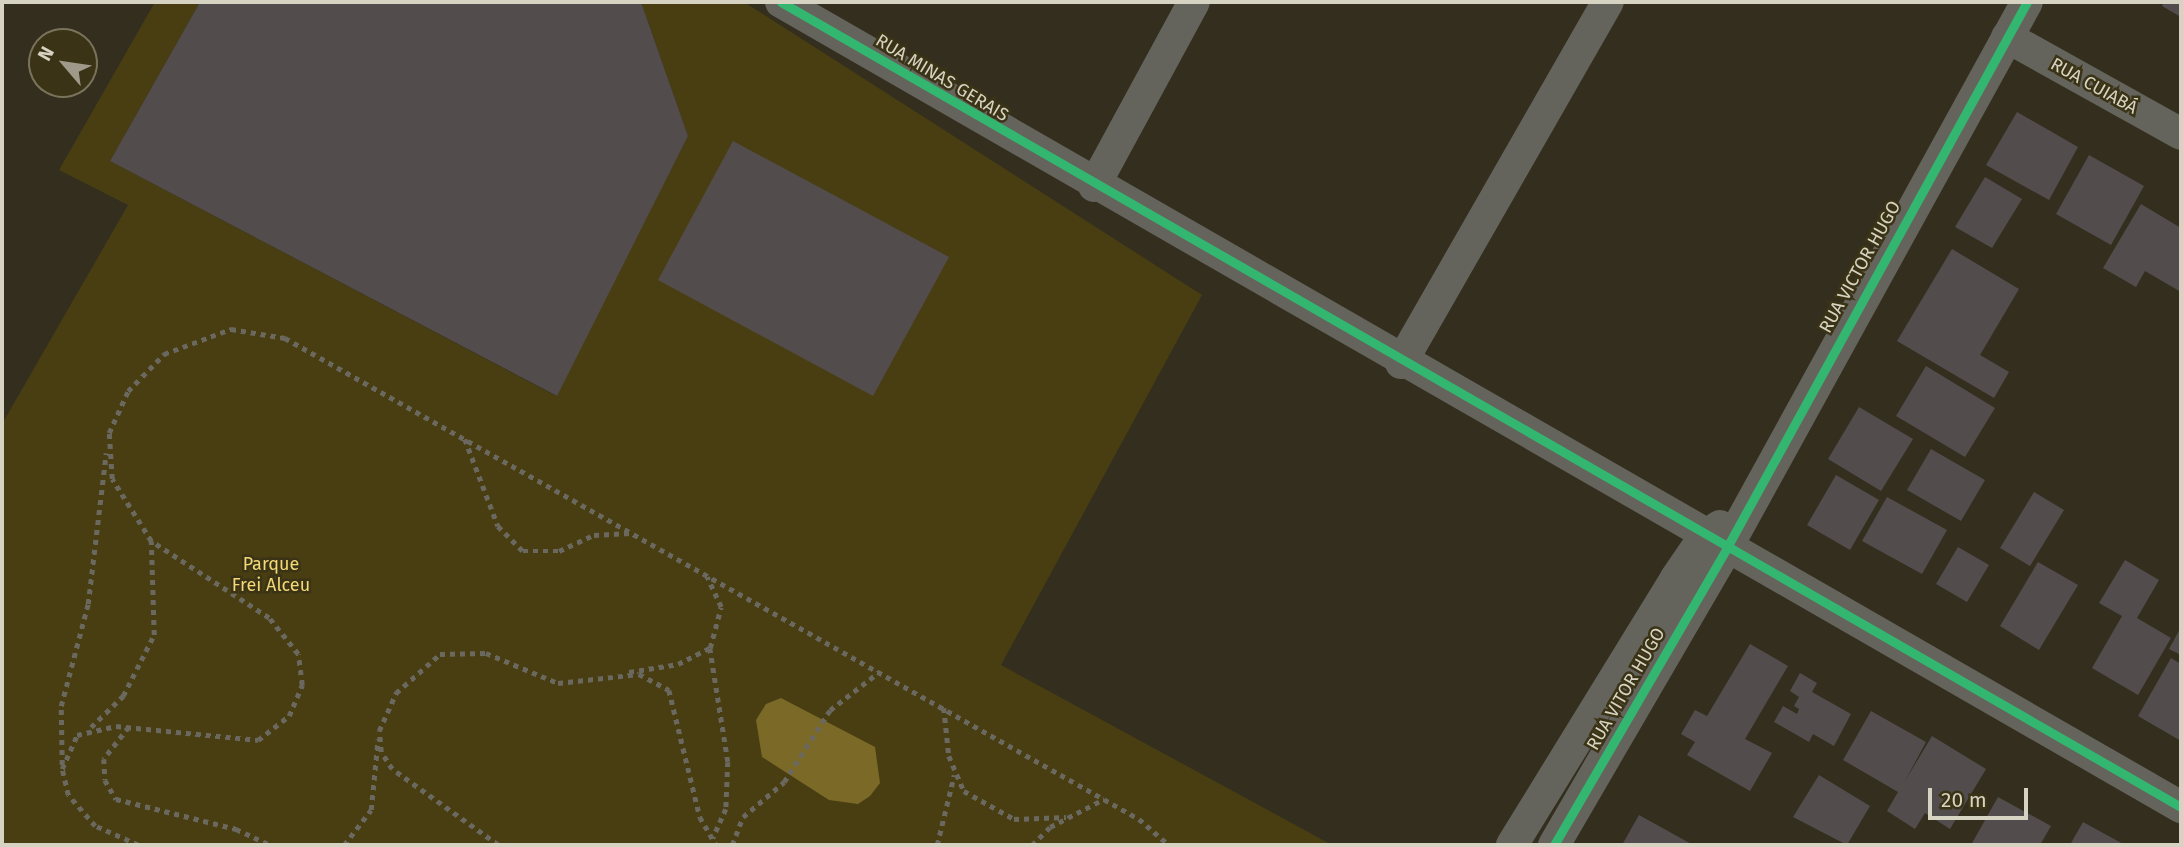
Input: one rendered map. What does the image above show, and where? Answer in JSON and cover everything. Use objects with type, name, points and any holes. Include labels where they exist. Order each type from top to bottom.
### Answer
[{"type":"street","name":"RUA MINAS GERAIS","points":[[781,2],[1401,363],[2181,807]]},
{"type":"street","points":[[1094,186],[1194,2]]},
{"type":"street","points":[[1401,363],[1608,2]]},
{"type":"street","name":"RUA VICTOR HUGO","points":[[1715,543],[1742,511],[2026,2]]},
{"type":"street","name":"RUA CUIABÁ","points":[[2007,37],[2181,134]]},
{"type":"street","name":"RUA VITOR HUGO","points":[[1512,845],[1715,543]]},
{"type":"street","name":"RUA VITOR HUGO","points":[[1554,845],[1715,543]]},
{"type":"path","points":[[138,845],[79,812],[62,769],[61,706],[88,604],[109,433],[128,391],[164,354],[231,329],[285,338],[1105,799],[1169,845]]},
{"type":"path","points":[[91,728],[130,726],[227,742],[258,740],[289,716],[302,685],[298,654],[269,618],[150,541],[112,479],[109,433]]},
{"type":"path","points":[[465,439],[498,526],[523,551],[559,551],[594,535],[631,533]]},
{"type":"path","points":[[62,769],[77,735],[91,728],[134,681],[154,635],[150,541]]},
{"type":"path","points":[[705,575],[721,607],[710,648],[728,762],[726,809],[712,839]]},
{"type":"path","points":[[344,845],[371,810],[379,731],[409,676],[459,650],[486,653],[558,683],[671,666],[710,648]]},
{"type":"path","points":[[732,845],[743,817],[784,782],[830,710],[879,672]]},
{"type":"path","points":[[621,674],[652,678],[669,690],[679,710],[700,817],[716,845]]},
{"type":"path","points":[[944,708],[954,774],[964,791],[999,814],[1036,822],[1066,817]]},
{"type":"path","points":[[130,726],[104,759],[105,780],[116,799],[226,826],[271,845]]},
{"type":"path","points":[[379,731],[392,769],[498,845]]},
{"type":"path","points":[[937,845],[954,774]]},
{"type":"path","points":[[1032,845],[1066,817],[1105,799]]},
{"type":"green space","name":"Parque Frei Alceu","points":[[155,2],[200,2],[110,161],[556,396],[688,136],[641,2],[744,2],[1202,295],[1001,665],[1332,845],[2,845],[2,424],[128,205],[59,170]]},
{"type":"shaded area","points":[[781,698],[875,747],[880,783],[870,796],[858,804],[829,800],[762,757],[756,720],[766,704]]},
{"type":"building","points":[[200,2],[641,2],[688,136],[557,396],[110,161]]},
{"type":"building","points":[[2164,2],[2181,2],[2181,17],[2162,6]]},
{"type":"building","points":[[2017,112],[2078,147],[2049,200],[1986,165]]},
{"type":"building","points":[[733,141],[949,257],[873,396],[658,280]]},
{"type":"building","points":[[2089,155],[2144,186],[2111,245],[2056,214]]},
{"type":"building","points":[[1985,177],[2022,199],[1992,248],[1955,227]]},
{"type":"building","points":[[2141,204],[2181,228],[2181,292],[2145,271],[2136,287],[2103,268]]},
{"type":"building","points":[[1952,249],[2019,289],[1980,355],[2009,372],[1994,398],[1897,341]]},
{"type":"building","points":[[1926,366],[1995,408],[1965,457],[1896,416]]},
{"type":"building","points":[[1859,407],[1913,439],[1881,491],[1828,459]]},
{"type":"building","points":[[1931,449],[1985,480],[1961,521],[1907,490]]},
{"type":"building","points":[[1836,475],[1879,500],[1850,550],[1807,525]]},
{"type":"building","points":[[2034,492],[2064,510],[2030,566],[2000,548]]},
{"type":"building","points":[[1887,497],[1947,530],[1922,574],[1862,541]]},
{"type":"building","points":[[1958,547],[1989,565],[1967,602],[1936,584]]},
{"type":"building","points":[[2125,560],[2159,580],[2137,618],[2171,638],[2138,695],[2092,668],[2122,616],[2099,603]]},
{"type":"building","points":[[2038,562],[2078,585],[2039,650],[2000,626]]},
{"type":"building","points":[[2181,627],[2181,655],[2169,649]]},
{"type":"building","points":[[1750,644],[1788,666],[1745,739],[1772,753],[1750,791],[1687,755],[1695,742],[1681,734],[1695,710],[1707,716]]},
{"type":"building","points":[[2171,658],[2181,664],[2181,741],[2138,716]]},
{"type":"building","points":[[1800,673],[1817,683],[1812,692],[1851,714],[1834,746],[1813,734],[1809,742],[1774,722],[1783,706],[1797,714],[1799,709],[1794,706],[1799,697],[1790,691]]},
{"type":"building","points":[[1871,711],[1926,742],[1905,781],[1932,736],[1986,769],[1950,829],[1925,813],[1915,829],[1887,811],[1898,792],[1843,760]]},
{"type":"building","points":[[1819,775],[1870,806],[1847,845],[1793,817]]},
{"type":"building","points":[[1998,797],[2051,826],[2040,845],[1971,845]]},
{"type":"building","points":[[1639,815],[1693,845],[1622,845]]},
{"type":"building","points":[[2083,822],[2125,845],[2070,845]]},
{"type":"cycle path","points":[[781,2],[2181,807]]},
{"type":"cycle path","points":[[1554,845],[1726,549],[2027,2]]}]
